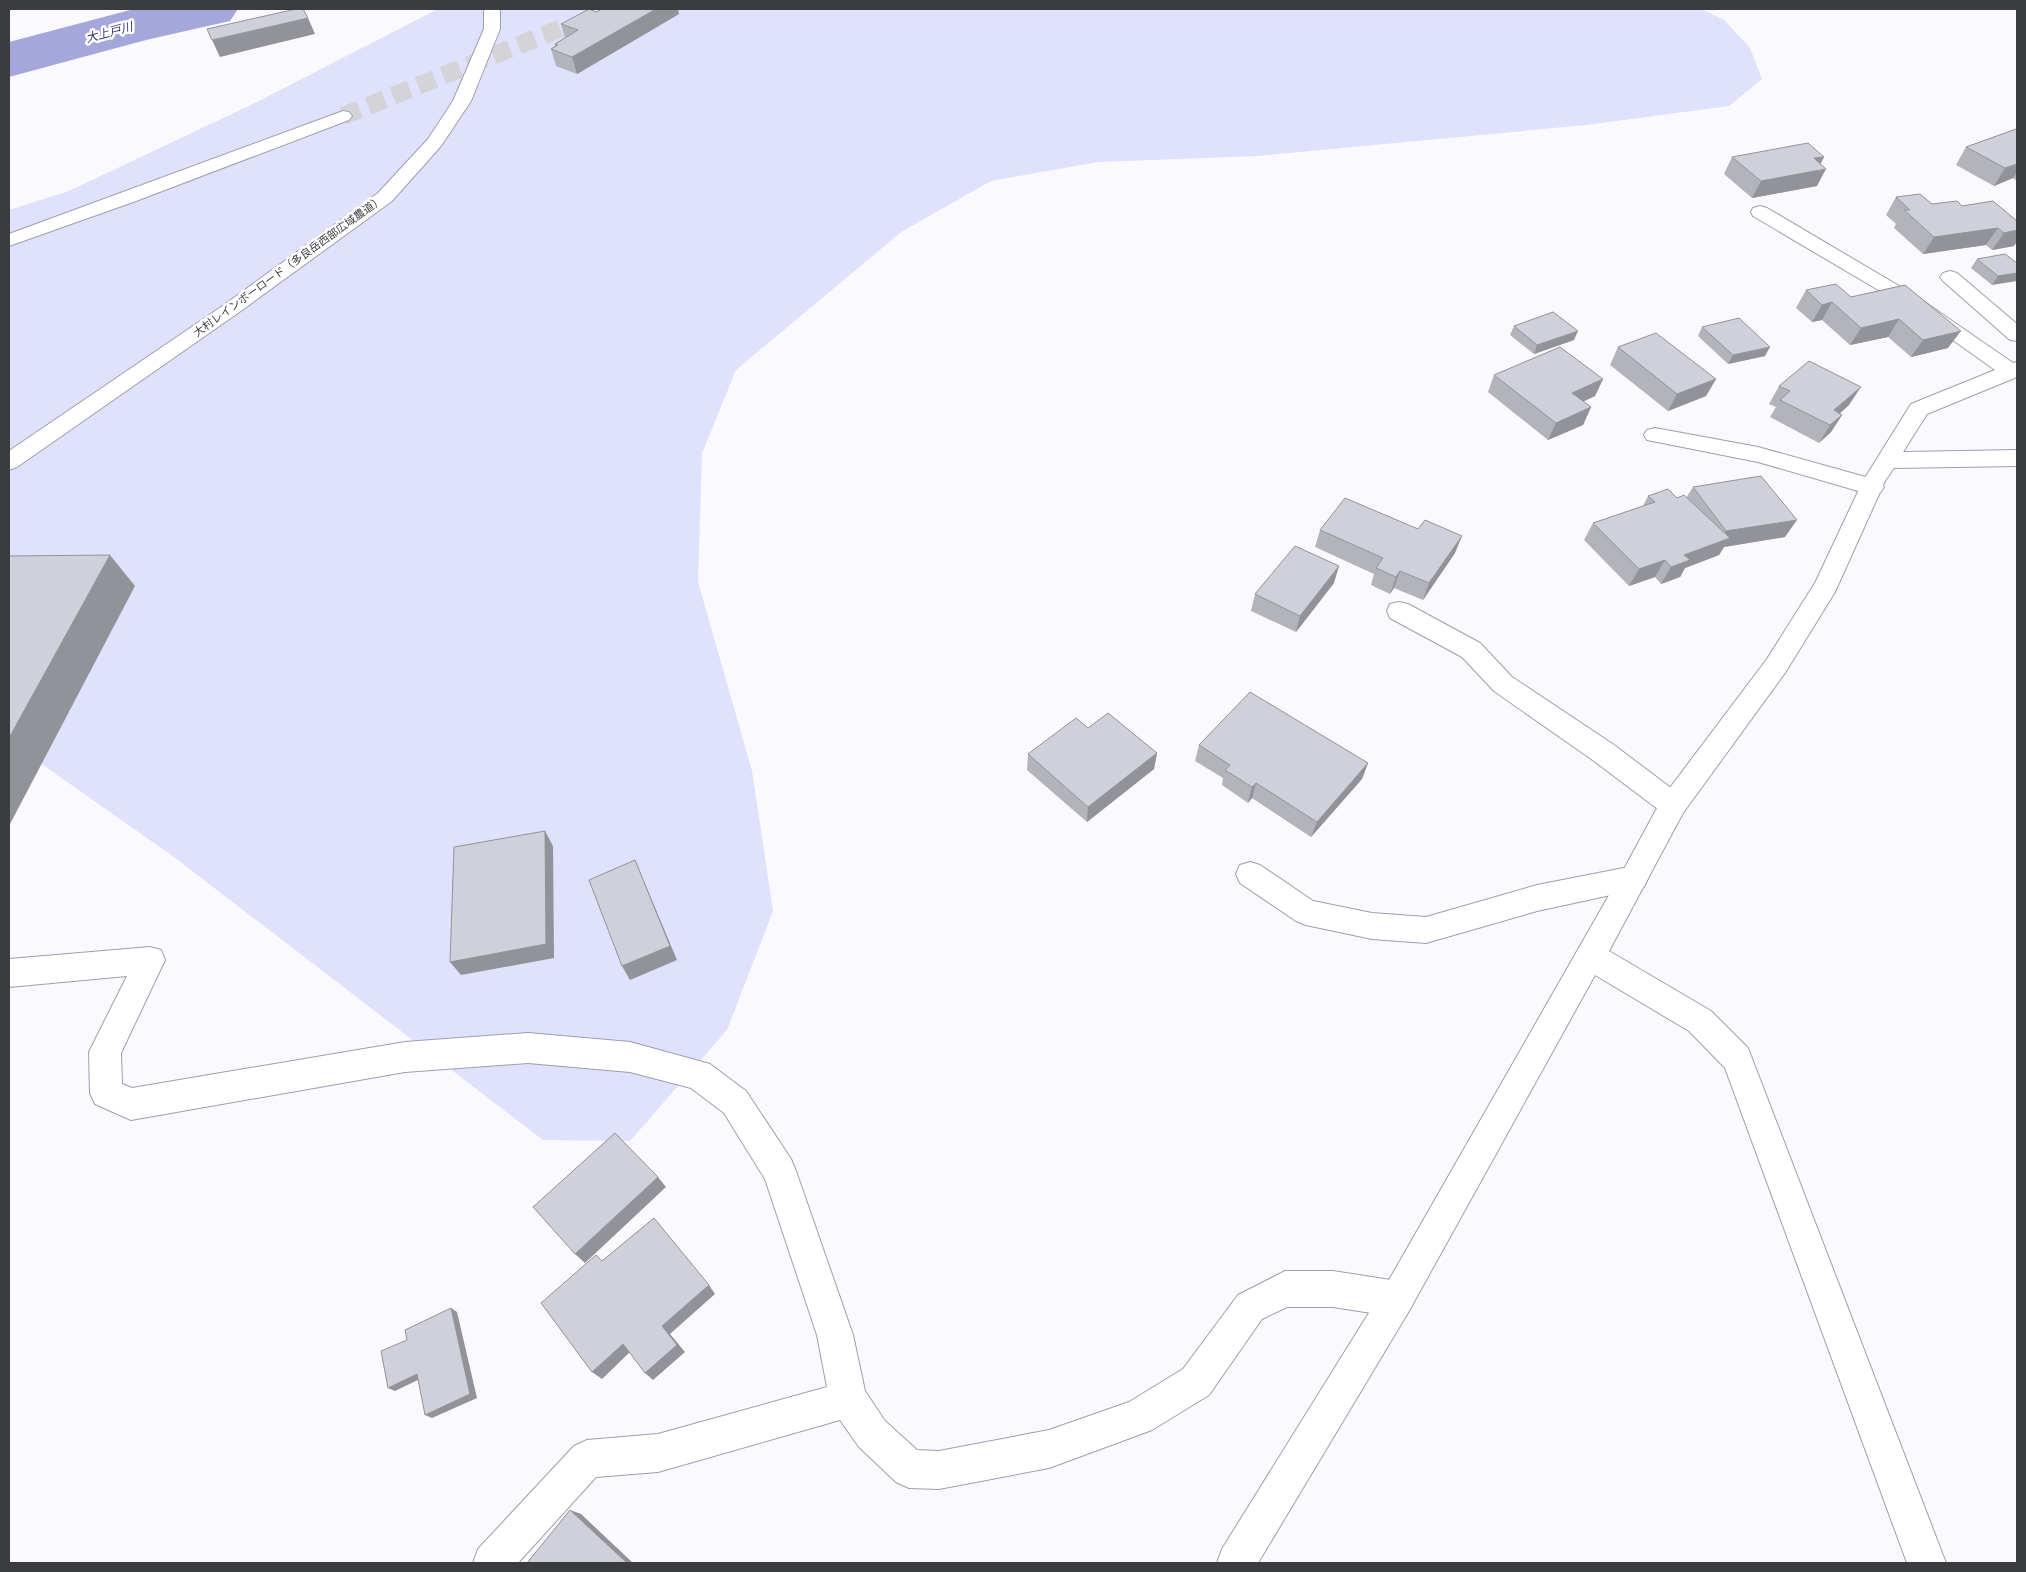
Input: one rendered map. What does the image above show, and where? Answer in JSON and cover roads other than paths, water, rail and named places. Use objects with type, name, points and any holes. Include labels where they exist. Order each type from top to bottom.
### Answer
[{"type":"street","name":"大村レインボーロード（多良岳西部広域農道）","points":[[9,462],[231,309],[385,197],[435,142],[462,101],[492,29],[492,9]]},
{"type":"street","points":[[9,240],[343,116]]},
{"type":"street","points":[[1760,212],[1909,300],[2014,370]]},
{"type":"street","points":[[1950,277],[2017,335]]},
{"type":"street","points":[[1236,1563],[1397,1299],[1634,878],[1673,805],[1776,666],[1826,586],[1872,486],[1919,408],[2014,370]]},
{"type":"street","points":[[1655,435],[1758,455],[1872,486]]},
{"type":"street","points":[[1887,460],[2017,458]]},
{"type":"street","points":[[1399,612],[1471,650],[1503,684],[1604,753],[1673,805]]},
{"type":"street","points":[[1250,874],[1306,912],[1372,926],[1426,930],[1537,898],[1634,878]]},
{"type":"street","points":[[1590,956],[1700,1021],[1737,1059],[1926,1563]]},
{"type":"street","points":[[9,973],[150,960],[105,1052],[106,1093],[131,1104],[405,1057],[528,1048],[630,1057],[699,1075],[735,1102],[779,1171],[835,1335],[848,1399],[872,1434],[909,1469],[939,1470],[1049,1449],[1139,1417],[1196,1382],[1250,1306],[1284,1289],[1333,1289],[1397,1299]]},
{"type":"street","points":[[492,1563],[587,1459],[658,1453],[848,1399]]},
{"type":"waterway","name":"大上戸川","points":[[9,60],[136,25],[211,9]]},
{"type":"tunnel","points":[[343,116],[564,27]]}]
